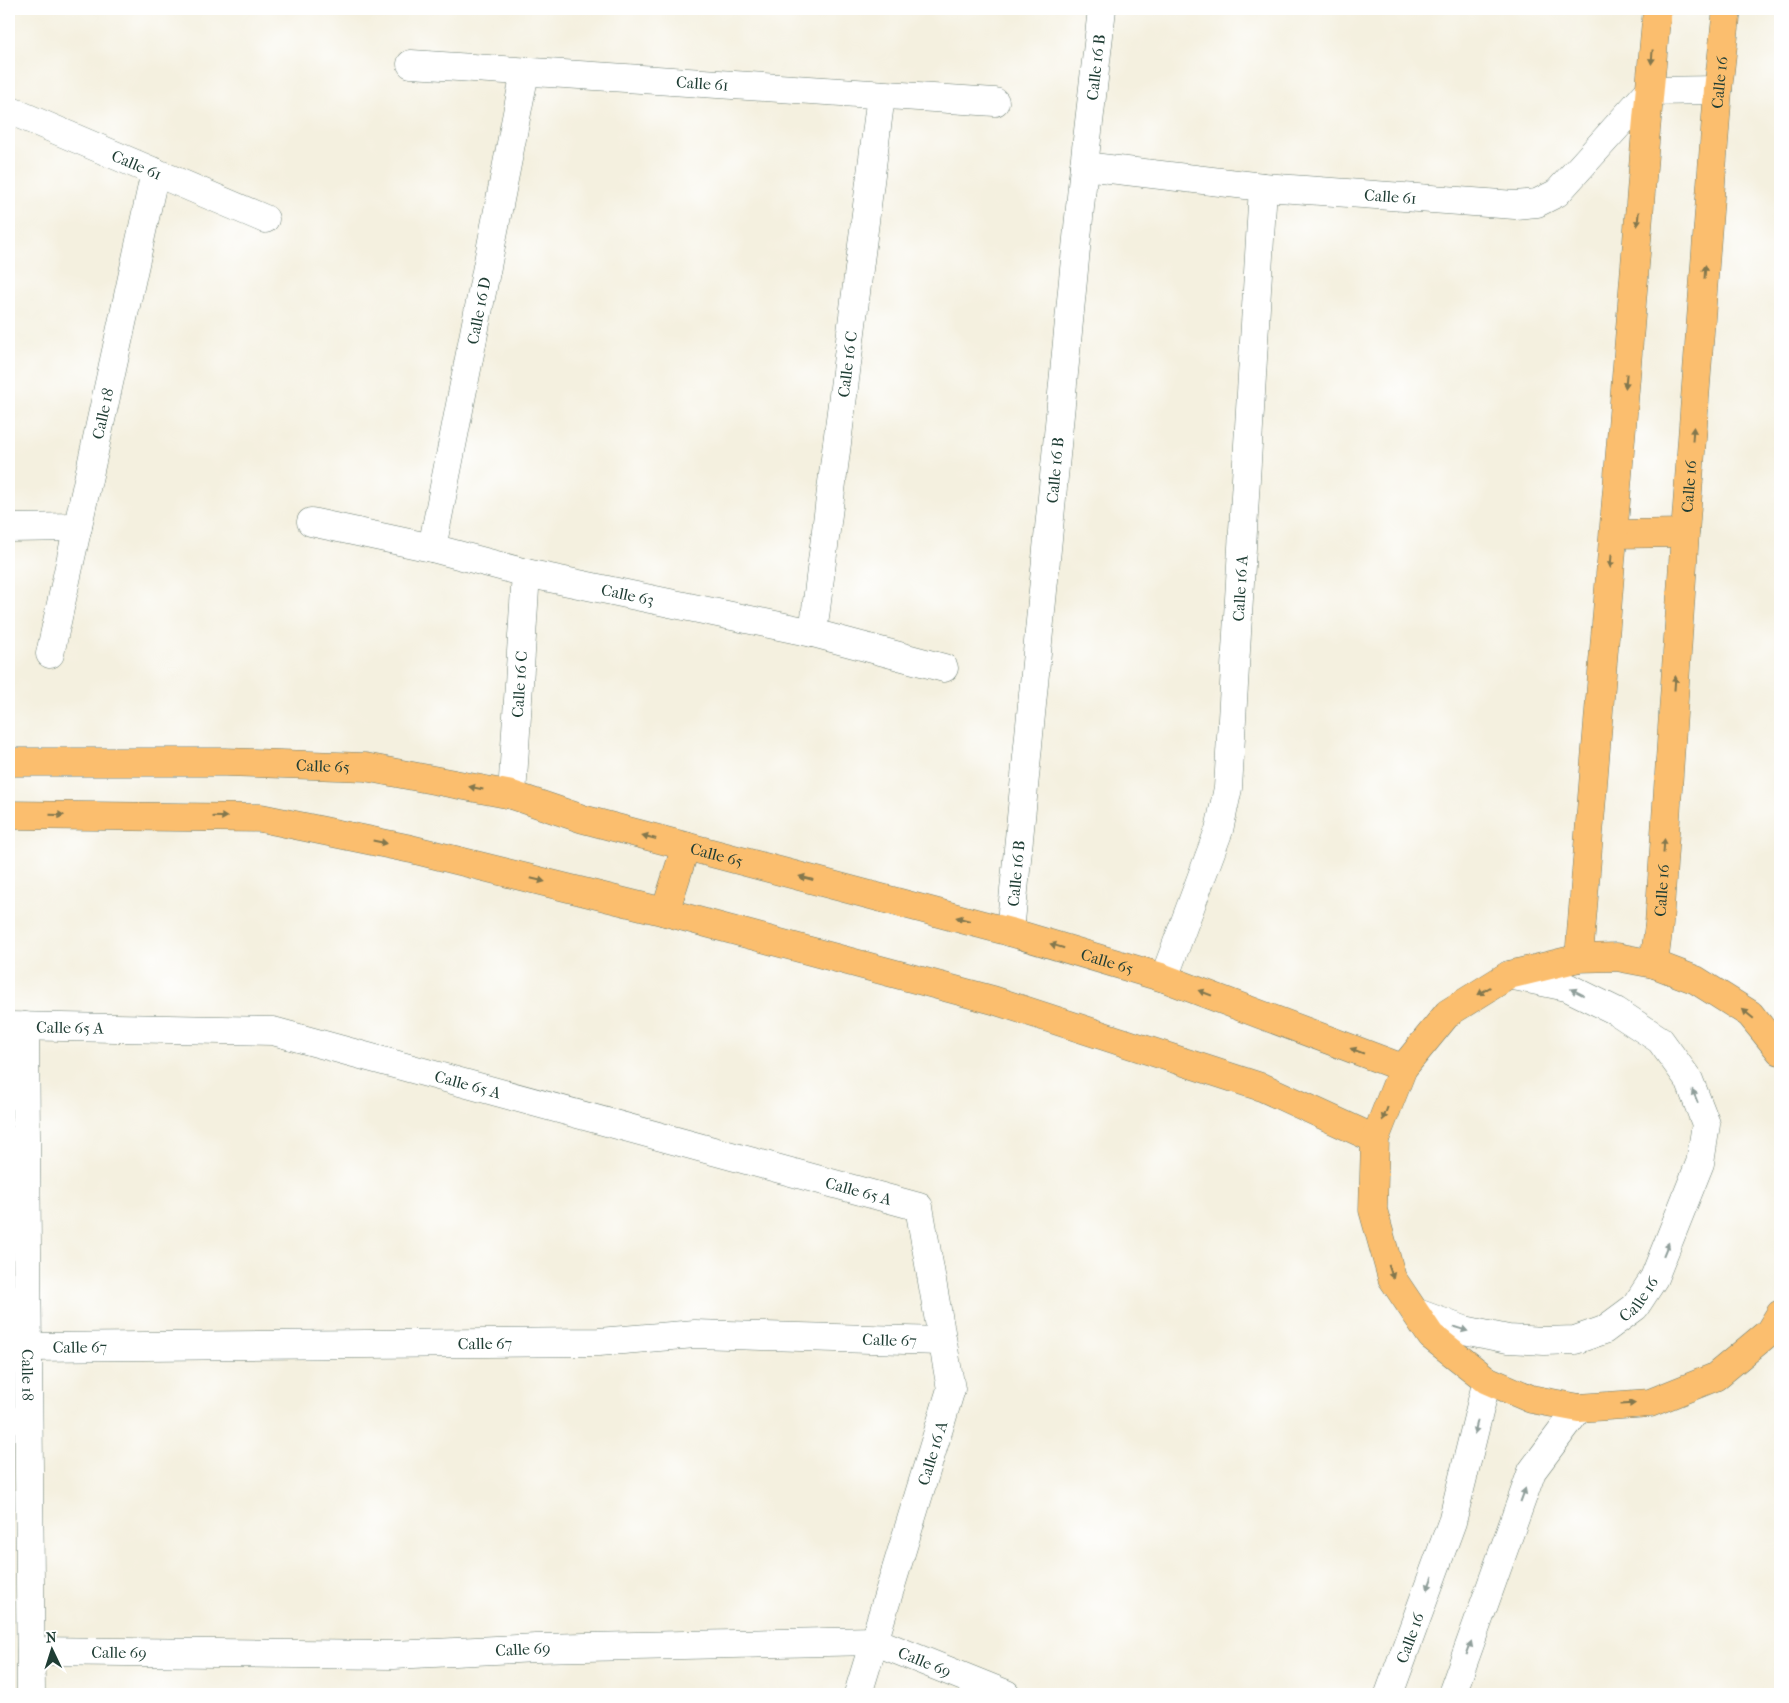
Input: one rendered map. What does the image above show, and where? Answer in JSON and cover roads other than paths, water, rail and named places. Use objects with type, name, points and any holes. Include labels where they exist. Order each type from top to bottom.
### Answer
[{"type":"main road","points":[[1579,958],[1657,9]]},
{"type":"main road","name":"Calle 16","points":[[1654,964],[1659,924],[1685,533],[1718,90],[1727,9]]},
{"type":"main road","points":[[1614,534],[1685,533]]},
{"type":"main road","name":"Calle 65","points":[[9,762],[225,762],[366,767],[512,795],[583,819],[1010,932],[1164,978],[1402,1068]]},
{"type":"main road","points":[[9,815],[261,818],[411,848],[665,912],[1002,1003],[1264,1088],[1375,1139]]},
{"type":"main road","points":[[665,912],[686,846]]},
{"type":"main road","points":[[1780,1051],[1750,1014],[1696,980],[1654,964],[1617,957],[1579,958],[1509,975],[1448,1013],[1402,1068],[1375,1139],[1373,1210],[1392,1278],[1431,1336],[1487,1380],[1531,1399],[1579,1408],[1650,1403],[1715,1377],[1769,1332],[1780,1314]]},
{"type":"street","name":"Calle 16 B","points":[[1010,932],[1084,166],[1102,9]]},
{"type":"street","name":"Calle 61","points":[[411,64],[995,102]]},
{"type":"street","name":"Calle 16 D","points":[[432,548],[525,72]]},
{"type":"street","points":[[1649,91],[1718,90]]},
{"type":"street","name":"Calle 61","points":[[1084,166],[1262,187],[1515,205],[1537,203],[1557,193],[1649,91]]},
{"type":"street","name":"Calle 16 C","points":[[813,633],[881,95]]},
{"type":"street","name":"Calle 61","points":[[9,110],[265,219]]},
{"type":"street","name":"Calle 18","points":[[50,654],[155,172]]},
{"type":"street","name":"Calle 16 A","points":[[1164,978],[1219,830],[1228,788],[1262,187]]},
{"type":"street","name":"Calle 63","points":[[311,522],[432,548],[526,573],[813,633],[944,668]]},
{"type":"street","points":[[9,528],[78,527]]},
{"type":"street","name":"Calle 16 C","points":[[512,795],[526,573]]},
{"type":"street","name":"Calle 16","points":[[1415,1312],[1464,1330],[1508,1339],[1575,1340],[1604,1330],[1635,1307],[1654,1278],[1700,1164],[1706,1124],[1689,1080],[1660,1040],[1616,1011],[1567,987],[1509,975]]},
{"type":"street","name":"Calle 18","points":[[17,1026],[29,1347],[31,1694]]},
{"type":"street","name":"Calle 65 A","points":[[17,1026],[273,1031],[919,1207]]},
{"type":"street","name":"Calle 16 A","points":[[858,1694],[951,1389],[919,1207]]},
{"type":"street","name":"Calle 67","points":[[29,1347],[599,1342],[695,1334],[942,1341]]},
{"type":"street","name":"Calle 16","points":[[1388,1694],[1452,1522],[1487,1380]]},
{"type":"street","points":[[1452,1694],[1532,1471],[1579,1408]]},
{"type":"street","name":"Calle 69","points":[[31,1651],[393,1655],[536,1648],[874,1641],[1006,1694]]}]
